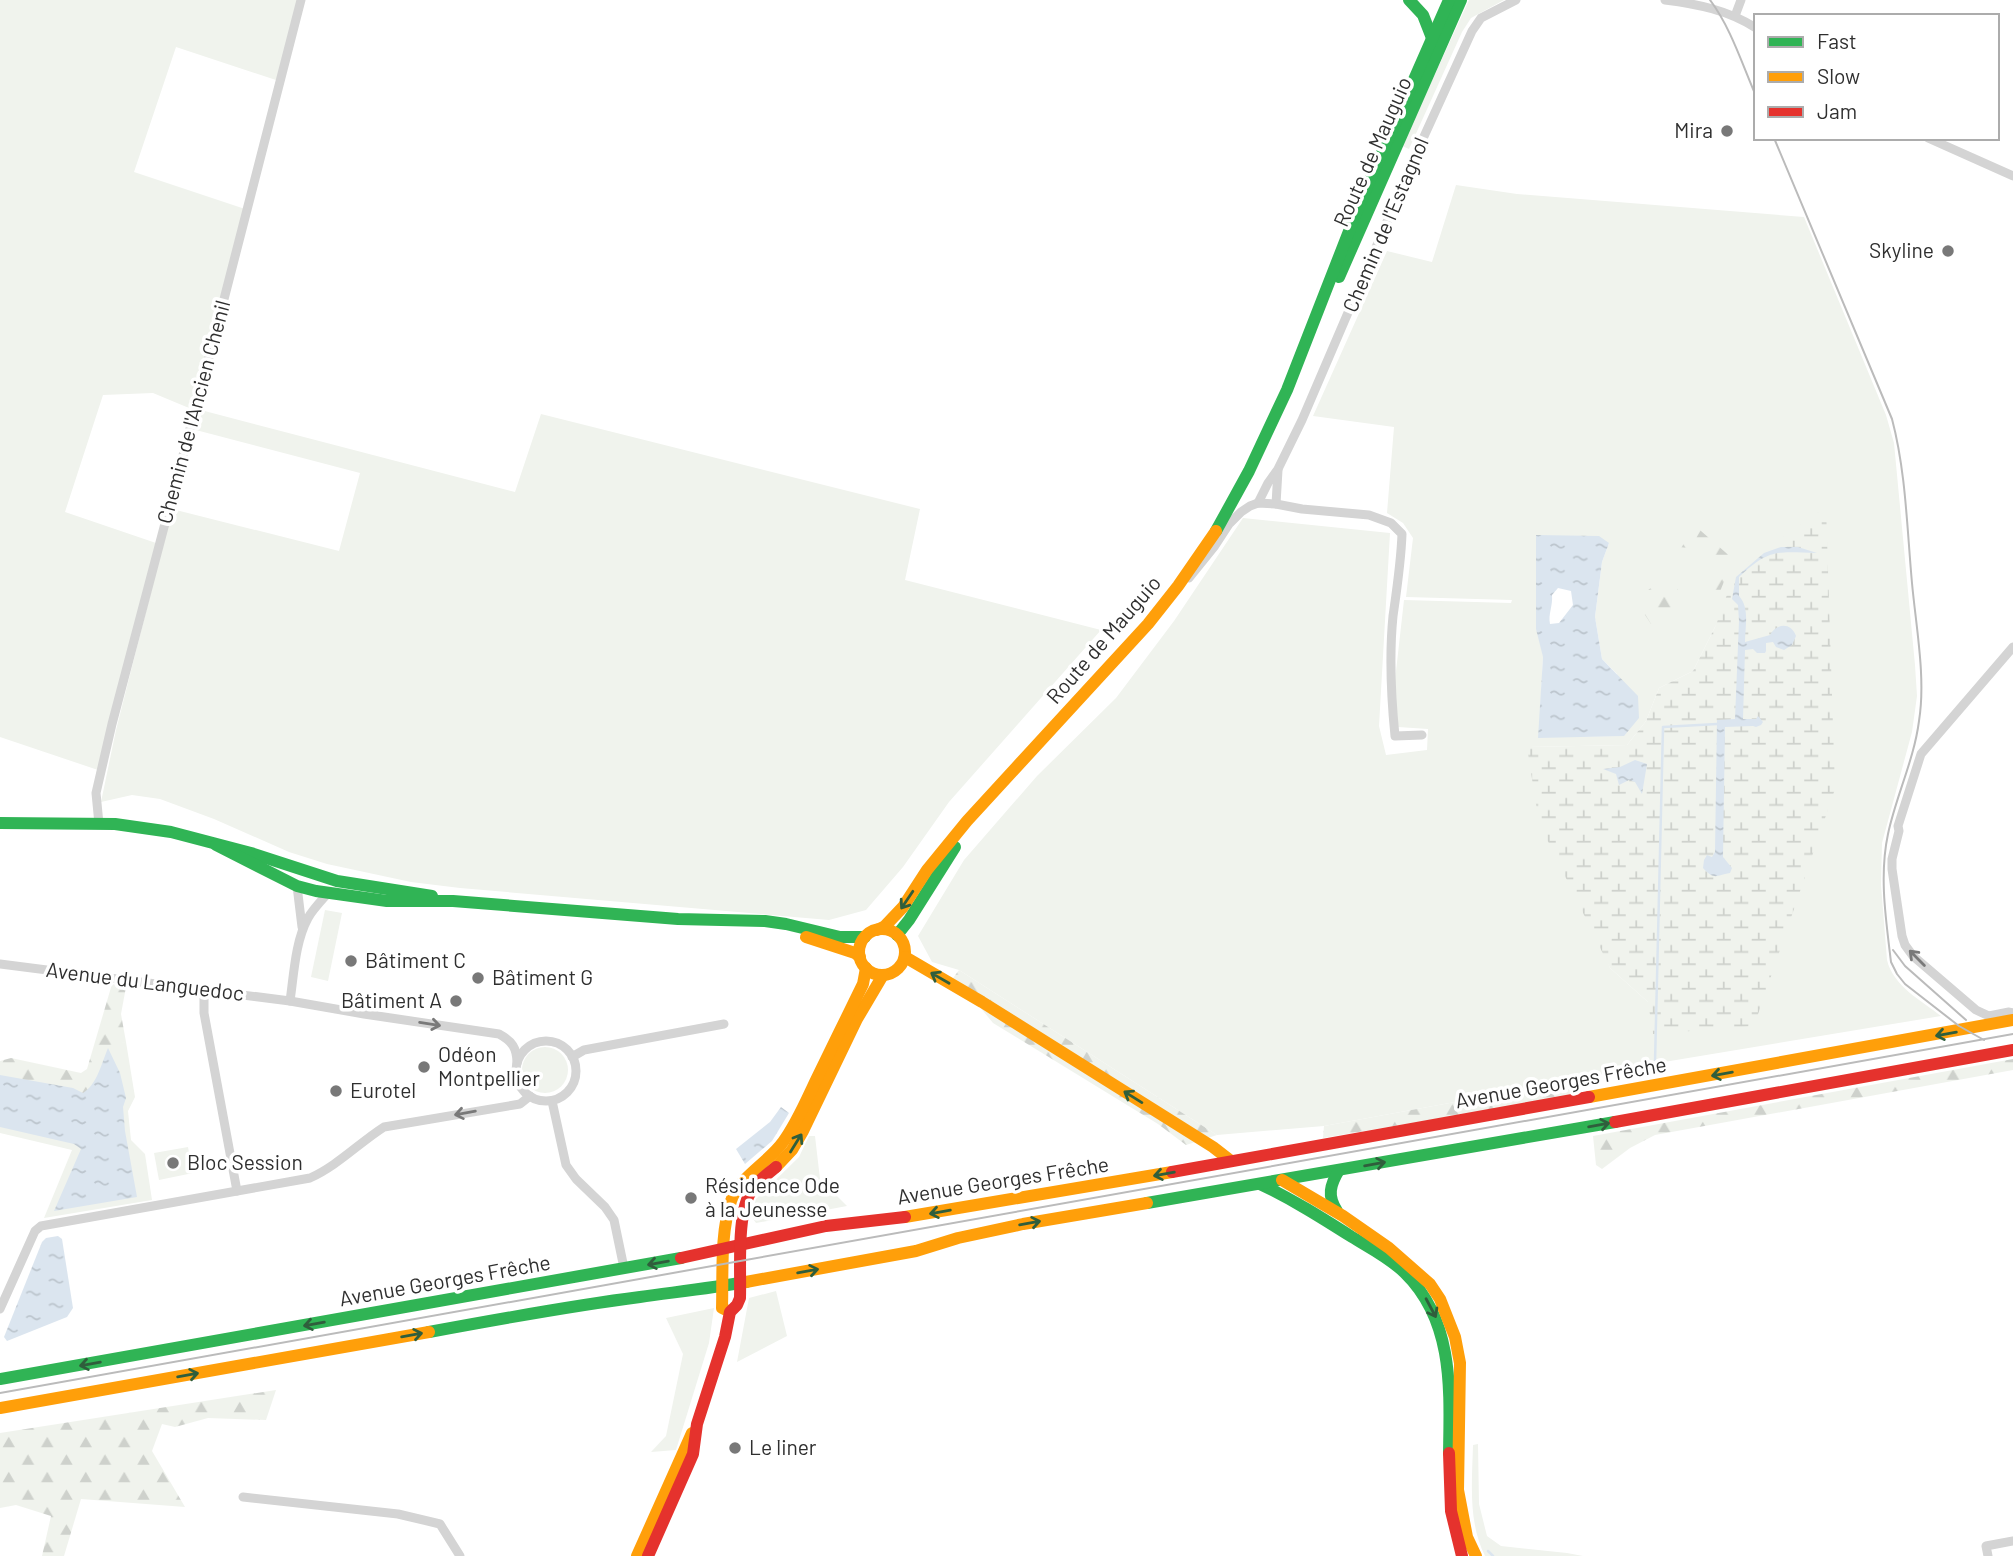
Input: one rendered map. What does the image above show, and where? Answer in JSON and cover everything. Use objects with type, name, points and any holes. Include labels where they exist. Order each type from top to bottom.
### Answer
[{"type":"main road","points":[[1409,0],[1423,15],[1432,38]]},
{"type":"main road","points":[[1423,15],[1436,19],[1448,17],[1440,0]]},
{"type":"main road","name":"Route de Mauguio","points":[[877,930],[885,926],[903,907],[927,870],[967,821],[1148,624],[1178,586],[1221,520],[1259,451],[1312,339],[1448,17],[1450,0]]},
{"type":"main road","name":"Route de Mauguio","points":[[1302,356],[1307,336],[1362,198],[1432,38],[1461,0]]},
{"type":"main road","name":"Route de Mauguio","points":[[897,935],[996,790]]},
{"type":"main road","points":[[0,823],[99,824],[171,832],[251,853],[350,884],[453,901]]},
{"type":"main road","points":[[216,845],[297,886],[316,891],[387,901],[453,901],[733,922],[765,921],[840,937],[865,937]]},
{"type":"main road","points":[[301,870],[316,885],[329,892]]},
{"type":"main road","points":[[297,886],[330,884],[366,891],[383,890]]},
{"type":"main road","points":[[733,922],[804,936],[855,953],[863,963],[877,974],[883,975]]},
{"type":"main road","points":[[648,1556],[693,1454],[698,1424],[730,1312],[740,1298],[745,1204],[752,1189],[792,1150],[878,980],[897,969],[905,957],[904,945],[897,935],[884,929],[865,937],[861,943],[863,984],[802,1109],[776,1150],[734,1193],[727,1215],[722,1308],[730,1312]]},
{"type":"main road","points":[[905,957],[982,1002],[1213,1147],[1231,1161]]},
{"type":"main road","name":"Avenue Georges Frêche","points":[[0,1380],[682,1258],[859,1221],[917,1216],[1252,1158],[2013,1020]]},
{"type":"main road","points":[[0,1408],[504,1319],[741,1283],[916,1251],[958,1238],[1023,1224],[1568,1131],[2013,1050]]},
{"type":"main road","points":[[1276,1153],[1282,1180],[1343,1216]]},
{"type":"main road","points":[[1252,1158],[1260,1184]]},
{"type":"main road","points":[[1339,1170],[1329,1185],[1335,1210],[1389,1248],[1430,1284],[1448,1316],[1460,1363],[1458,1490],[1467,1537],[1476,1556]]},
{"type":"main road","points":[[1260,1184],[1284,1194],[1403,1270],[1423,1293],[1437,1319],[1449,1365],[1447,1491],[1451,1519],[1462,1556]]},
{"type":"main road","points":[[637,1556],[661,1507],[684,1449],[698,1424]]},
{"type":"street","name":"Chemin de l'Ancien Chenil","points":[[99,824],[96,793],[112,724],[301,0]]},
{"type":"street","name":"Chemin de l'Estagnol","points":[[1148,624],[1192,575],[1229,524],[1241,512],[1258,503],[1278,469],[1338,339],[1416,154],[1472,31],[1482,18],[1516,0]]},
{"type":"street","points":[[1665,0],[1703,6],[1735,16],[1754,26]]},
{"type":"street","points":[[1735,16],[1741,0]]},
{"type":"street","points":[[1932,140],[2013,176]]},
{"type":"street","name":"Chemin de l'Estagnol","points":[[1276,503],[1278,469]]},
{"type":"street","points":[[1258,503],[1369,515],[1391,523],[1402,534],[1401,563],[1393,617],[1390,691],[1393,724],[1395,736],[1422,735]]},
{"type":"street","points":[[2013,647],[1922,754],[1898,826],[1892,869],[1902,936],[1913,956],[1976,1010],[1989,1016],[2013,1013]]},
{"type":"street","points":[[297,886],[302,933]]},
{"type":"street","points":[[290,1001],[295,961],[308,916],[329,892]]},
{"type":"street","name":"Avenue du Languedoc","points":[[0,964],[290,1001],[499,1034],[516,1048],[517,1063]]},
{"type":"street","points":[[204,990],[204,1013],[237,1191]]},
{"type":"street","points":[[572,1057],[584,1050],[724,1024]]},
{"type":"street","points":[[544,1041],[560,1045],[572,1057],[575,1065],[574,1081],[566,1093],[552,1101],[537,1100],[522,1090],[516,1072],[517,1063],[528,1047],[544,1041]]},
{"type":"street","points":[[0,1309],[32,1236],[41,1226],[313,1176],[326,1170],[384,1127],[520,1104],[530,1096]]},
{"type":"street","points":[[552,1101],[566,1165],[614,1220],[624,1268]]},
{"type":"street","points":[[243,1497],[398,1514],[440,1524],[460,1556]]},
{"type":"street","points":[[1988,1556],[1986,1546],[2013,1541]]},
{"type":"green space","points":[[0,0],[300,0],[279,81],[176,47],[134,172],[245,209],[197,409],[153,393],[103,395],[65,512],[156,543],[98,770],[0,737]]},
{"type":"green space","points":[[1469,0],[1504,0],[1471,18],[1462,32],[1409,149],[1402,146]]},
{"type":"green space","points":[[1456,185],[1517,194],[1804,217],[1886,415],[1894,443],[1917,696],[1912,732],[1882,843],[1881,885],[1887,960],[1895,978],[1917,999],[1941,1016],[1646,1065],[1324,1126],[1217,1135],[959,970],[932,962],[918,936],[964,860],[1037,776],[1116,698],[1174,621],[1243,518],[1390,533],[1379,726],[1386,755],[1427,750],[1428,729],[1398,727],[1394,689],[1404,600],[1511,603],[1512,600],[1406,597],[1413,538],[1403,523],[1387,513],[1394,427],[1313,416],[1387,251],[1432,262]],"holes":[[[1536,536],[1609,543],[1602,562],[1595,617],[1602,659],[1617,674],[1624,736],[1539,737],[1543,657]],[[1716,625],[1648,1002],[1610,968],[1528,747],[1627,745],[1646,721],[1659,688],[1693,671]]]},
{"type":"green space","points":[[197,409],[515,492],[541,414],[920,509],[905,580],[1101,630],[949,802],[903,867],[866,910],[829,920],[460,888],[411,882],[327,864],[289,852],[160,799],[132,795],[101,802],[116,730],[172,509],[339,551],[360,473],[192,429]]},
{"type":"green space","points":[[1826,507],[1835,789],[1754,1026],[1653,1034],[1648,1002],[1610,968],[1539,823],[1527,747],[1627,745],[1646,721],[1659,688],[1693,671],[1716,625],[1736,570]]},
{"type":"green space","points":[[1693,524],[1733,559],[1715,604],[1710,564],[1701,549],[1678,547]]},
{"type":"green space","points":[[1657,583],[1676,585],[1684,607],[1677,623],[1651,624],[1641,609],[1642,595]]},
{"type":"green space","points":[[325,910],[342,913],[328,981],[311,977]]},
{"type":"green space","points":[[959,970],[1217,1135],[1186,1145],[1158,1124],[993,1023],[979,1006],[948,985]]},
{"type":"green space","points":[[112,984],[126,987],[121,1014],[126,1042],[111,1045],[102,1077],[94,1093],[78,1095],[0,1081],[0,1061],[11,1058],[81,1073],[87,1069]]},
{"type":"green space","points":[[126,1042],[135,1097],[128,1111],[131,1140],[145,1154],[152,1200],[44,1218],[72,1150],[0,1133],[0,1123],[77,1142],[132,1194],[98,1084],[111,1043]]},
{"type":"green space","points":[[545,1047],[561,1054],[568,1070],[561,1086],[545,1093],[529,1086],[522,1070],[529,1054]]},
{"type":"green space","points":[[2013,1059],[2013,1070],[1655,1135],[1630,1148],[1602,1169],[1596,1165],[1593,1136]]},
{"type":"green space","points":[[1575,1080],[1577,1095],[1323,1138],[1324,1126]]},
{"type":"green space","points":[[809,1136],[815,1136],[820,1179],[847,1206],[756,1223],[751,1216],[756,1199],[799,1157]]},
{"type":"green space","name":"Bloc Session","points":[[188,1147],[193,1173],[159,1180],[154,1153]]},
{"type":"green space","points":[[776,1291],[787,1336],[737,1362],[749,1298]]},
{"type":"green space","points":[[714,1308],[709,1343],[676,1450],[651,1452],[666,1436],[683,1354],[666,1318]]},
{"type":"green space","points":[[276,1390],[266,1420],[208,1418],[175,1427],[162,1424],[152,1451],[185,1507],[81,1499],[64,1556],[42,1556],[51,1516],[16,1505],[0,1508],[0,1433]]},
{"type":"green space","points":[[1478,1444],[1479,1504],[1487,1536],[1501,1546],[1583,1556],[1485,1556],[1476,1530],[1472,1502],[1473,1445]]},
{"type":"water","points":[[1536,535],[1599,536],[1609,543],[1602,562],[1595,617],[1602,659],[1638,696],[1639,718],[1624,736],[1538,738],[1543,657],[1536,629]],"holes":[[[1558,588],[1571,591],[1573,605],[1559,623],[1550,624],[1552,595]]]},
{"type":"water","points":[[1781,547],[1798,547],[1817,553],[1792,552],[1767,556],[1739,577],[1739,596],[1746,612],[1745,642],[1770,635],[1780,626],[1791,628],[1796,636],[1792,645],[1784,650],[1776,647],[1773,642],[1766,643],[1765,653],[1757,653],[1753,649],[1745,650],[1743,719],[1756,719],[1758,716],[1763,722],[1756,727],[1725,727],[1723,857],[1732,868],[1730,873],[1713,876],[1703,868],[1707,855],[1712,857],[1715,852],[1717,720],[1735,719],[1739,621],[1738,605],[1732,599],[1736,577],[1764,553]]},
{"type":"water","points":[[1635,760],[1647,764],[1642,794],[1635,782],[1629,780],[1619,785],[1616,774],[1603,769],[1620,767]]},
{"type":"water","points":[[108,1048],[120,1073],[126,1098],[123,1107],[125,1131],[137,1197],[54,1211],[81,1149],[74,1144],[0,1127],[0,1075],[73,1088],[83,1093],[95,1079]]},
{"type":"water","points":[[781,1107],[789,1113],[772,1141],[745,1164],[736,1149],[770,1122]]},
{"type":"water","points":[[58,1236],[62,1239],[73,1308],[67,1317],[7,1341],[4,1337],[42,1242],[46,1238]]},
{"type":"waterway","points":[[1655,1063],[1663,727],[1717,724]]},
{"type":"waterway","points":[[1488,1551],[1493,1556]]},
{"type":"tram line","points":[[1710,0],[1730,34],[1754,91]]},
{"type":"tram line","points":[[1775,140],[1892,419],[1900,459],[1920,652],[1921,705],[1917,735],[1891,820],[1885,850],[1884,898],[1891,962],[1905,984],[1959,1026],[1984,1040]]},
{"type":"tram line","points":[[1893,950],[1905,966],[1966,1020]]},
{"type":"tram line","points":[[0,1393],[2013,1034]]},
{"type":"traffic: fast","points":[[1409,0],[1423,15],[1432,38]]},
{"type":"traffic: fast","points":[[1216,531],[1249,471],[1287,390],[1362,198],[1449,0]]},
{"type":"traffic: fast","points":[[1339,277],[1461,0]]},
{"type":"traffic: fast","points":[[0,823],[115,824],[171,832],[251,853],[337,881],[432,896]]},
{"type":"traffic: fast","points":[[216,845],[297,886],[316,891],[387,901],[453,901],[678,919],[765,921],[840,937],[865,937]]},
{"type":"traffic: fast","points":[[897,935],[955,847]]},
{"type":"traffic: fast","points":[[1147,1203],[1615,1122]]},
{"type":"traffic: fast","points":[[1337,1211],[1331,1190],[1339,1170]]},
{"type":"traffic: fast","points":[[1260,1184],[1307,1209],[1386,1258],[1405,1273],[1421,1292],[1433,1313],[1446,1357],[1449,1453]]},
{"type":"traffic: fast","points":[[0,1379],[681,1258]]},
{"type":"traffic: fast","points":[[429,1332],[560,1309],[746,1282]]},
{"type":"traffic: slow","points":[[877,930],[885,926],[903,907],[927,870],[967,821],[1148,624],[1216,531]]},
{"type":"traffic: slow","points":[[882,929],[898,936],[905,952],[898,968],[882,975],[866,968],[859,952],[866,936],[882,929]]},
{"type":"traffic: slow","points":[[806,937],[860,957]]},
{"type":"traffic: slow","points":[[905,957],[982,1002],[1213,1147],[1231,1161]]},
{"type":"traffic: slow","points":[[730,1312],[722,1308],[722,1268],[727,1214],[731,1201],[740,1185],[777,1149],[793,1127],[863,984],[866,968]]},
{"type":"traffic: slow","points":[[776,1167],[792,1150],[803,1131],[857,1019],[883,975]]},
{"type":"traffic: slow","points":[[1589,1097],[2013,1020]]},
{"type":"traffic: slow","points":[[905,1217],[1172,1172]]},
{"type":"traffic: slow","points":[[1282,1180],[1343,1216],[1389,1248],[1430,1284],[1440,1299],[1455,1337],[1460,1363],[1458,1490],[1467,1537],[1476,1556]]},
{"type":"traffic: slow","points":[[746,1282],[916,1251],[958,1238],[1023,1224],[1147,1203]]},
{"type":"traffic: slow","points":[[0,1408],[429,1332]]},
{"type":"traffic: slow","points":[[637,1556],[692,1433]]},
{"type":"traffic: jam","points":[[1615,1122],[2013,1050]]},
{"type":"traffic: jam","points":[[1172,1172],[1589,1097]]},
{"type":"traffic: jam","points":[[648,1556],[693,1454],[697,1424],[725,1337],[730,1312],[740,1298],[741,1226],[747,1200],[757,1184],[776,1167]]},
{"type":"traffic: jam","points":[[681,1258],[826,1226],[905,1217]]},
{"type":"traffic: jam","points":[[1449,1453],[1451,1511],[1462,1556]]},
{"type":"place","name":"Mira","points":[[1727,131]]},
{"type":"place","name":"Skyline","points":[[1948,251]]},
{"type":"place","name":"Bâtiment C","points":[[351,961]]},
{"type":"place","name":"Bâtiment G","points":[[478,978]]},
{"type":"place","name":"Bâtiment A","points":[[456,1001]]},
{"type":"place","name":"Odéon Montpellier","points":[[424,1067]]},
{"type":"place","name":"Eurotel","points":[[336,1091]]},
{"type":"place","name":"Bloc Session","points":[[173,1163]]},
{"type":"place","name":"Résidence Ode à la Jeunesse","points":[[691,1198]]},
{"type":"place","name":"Le liner","points":[[735,1448]]}]
